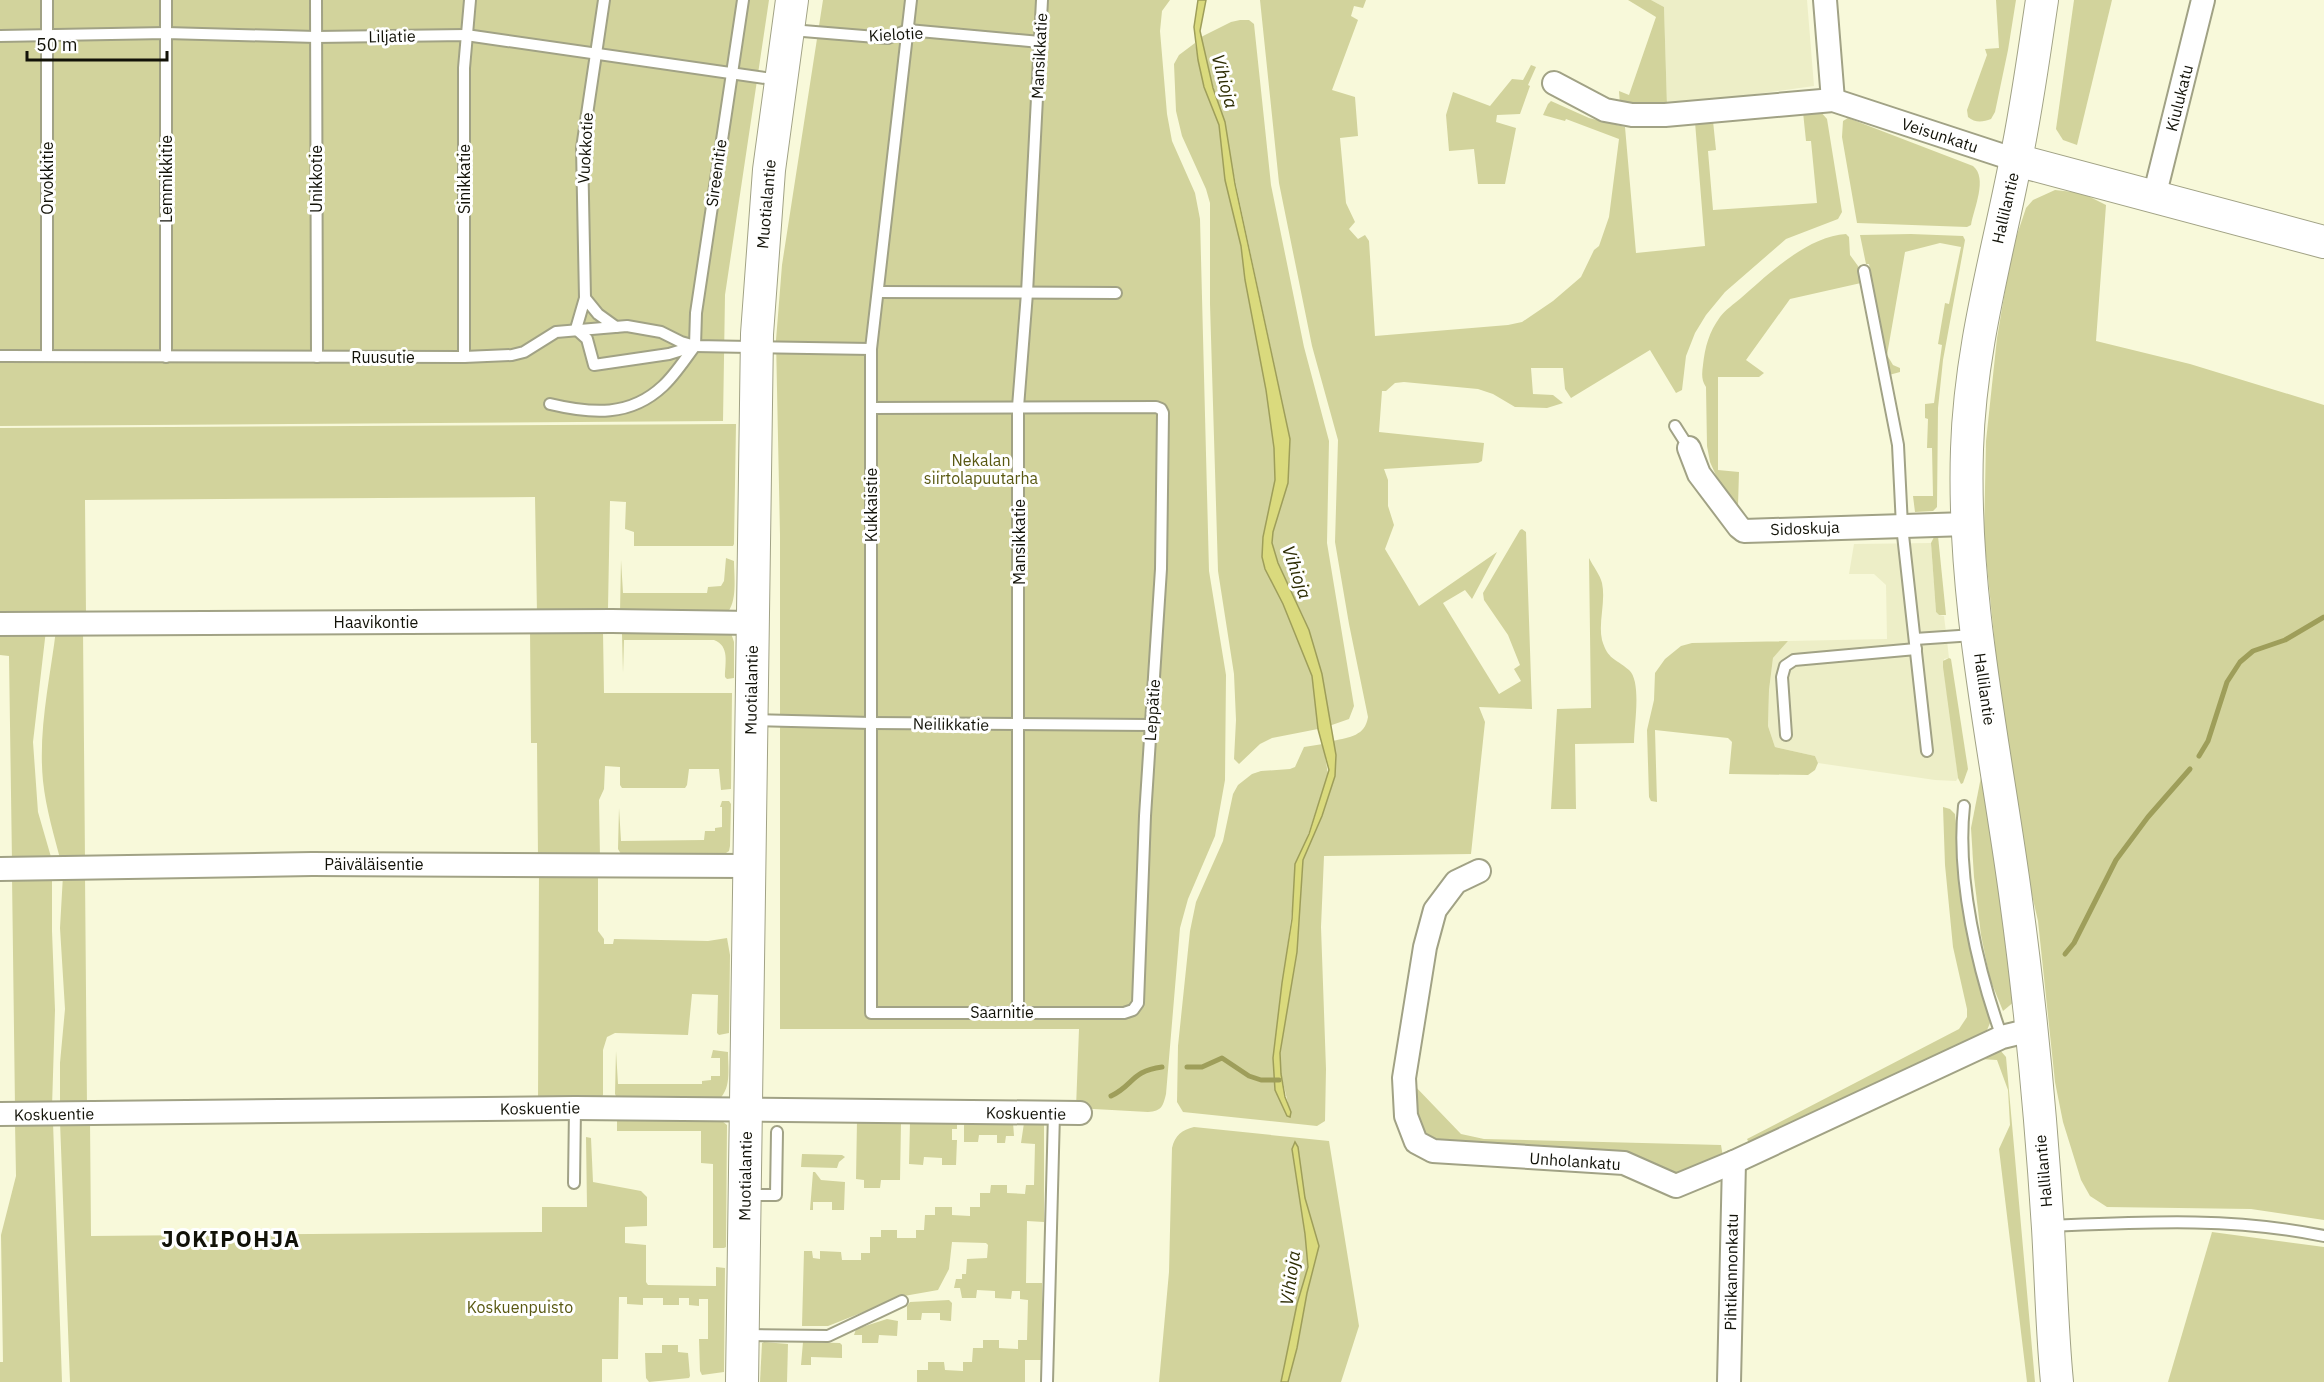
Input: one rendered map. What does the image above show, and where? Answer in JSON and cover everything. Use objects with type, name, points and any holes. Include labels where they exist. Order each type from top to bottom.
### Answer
[{"type":"street","points":[[1825,0],[1833,100]]},
{"type":"street","name":"Hallilantie","points":[[2042,0],[2016,160],[1984,301],[1972,376],[1967,449],[1966,525],[1977,635],[2017,902],[2016,1034],[2048,1226],[2057,1382]]},
{"type":"street","name":"Kiulukatu","points":[[2154,197],[2203,0]]},
{"type":"street","name":"Muotialantie","points":[[742,1382],[756,348],[764,226],[790,15]]},
{"type":"street","name":"Veisunkatu","points":[[1554,83],[1605,110],[1632,115],[1665,115],[1833,100],[2016,160],[2324,242]]},
{"type":"street","name":"Sidoskuja","points":[[1689,448],[1699,474],[1744,531],[1966,525]]},
{"type":"street","name":"Haavikontie","points":[[0,624],[601,621],[752,623]]},
{"type":"street","name":"Päiväläisentie","points":[[0,869],[312,864],[748,866]]},
{"type":"street","name":"Unholankatu","points":[[1479,871],[1456,882],[1435,910],[1425,946],[1404,1078],[1406,1116],[1416,1142],[1433,1151],[1624,1163],[1676,1186],[2016,1034]]},
{"type":"street","name":"Koskuentie","points":[[0,1114],[575,1108],[1080,1113]]},
{"type":"street","name":"Pihtikannonkatu","points":[[1729,1382],[1734,1162]]},
{"type":"lane","name":"Orvokkitie","points":[[47,0],[47,356]]},
{"type":"lane","name":"Lemmikkitie","points":[[166,0],[166,357]]},
{"type":"lane","name":"Unikkotie","points":[[316,0],[316,357]]},
{"type":"lane","name":"Sinikkatie","points":[[464,357],[464,68],[470,0]]},
{"type":"lane","name":"Vuokkotie","points":[[576,329],[585,298],[582,148],[604,0]]},
{"type":"lane","name":"Sireenitie","points":[[695,346],[696,313],[743,0]]},
{"type":"lane","name":"Kukkaistie","points":[[871,1013],[871,349],[911,0]]},
{"type":"lane","name":"Mansikkatie","points":[[1018,1012],[1018,407],[1027,293],[1042,0]]},
{"type":"lane","name":"Kielotie","points":[[790,15],[888,38],[908,30],[1040,42]]},
{"type":"lane","name":"Liljatie","points":[[0,36],[166,33],[316,37],[466,35],[781,80]]},
{"type":"lane","points":[[1864,271],[1898,445],[1902,526],[1927,751]]},
{"type":"lane","points":[[879,292],[1116,293]]},
{"type":"lane","points":[[585,298],[598,314],[616,327]]},
{"type":"lane","name":"Ruusutie","points":[[0,356],[512,356],[524,352],[556,332],[616,327],[642,327],[695,346],[871,349]]},
{"type":"lane","points":[[576,329],[587,339],[594,365],[669,354],[695,346]]},
{"type":"lane","points":[[550,404],[591,412],[605,412],[622,410],[642,402],[664,386],[695,346]]},
{"type":"lane","points":[[871,408],[1018,407]]},
{"type":"lane","name":"Leppätie","points":[[1018,407],[1161,409],[1163,413],[1161,569],[1145,816],[1138,1003],[1133,1010]]},
{"type":"lane","points":[[1676,426],[1689,448]]},
{"type":"lane","points":[[1786,735],[1782,677],[1785,666],[1794,660],[1977,635]]},
{"type":"lane","name":"Neilikkatie","points":[[751,720],[1151,725]]},
{"type":"lane","points":[[1964,806],[1962,825],[1965,876],[1972,927],[1984,979],[2016,1034]]},
{"type":"lane","name":"Saarnitie","points":[[871,1013],[1124,1013],[1133,1010]]},
{"type":"lane","points":[[574,1183],[575,1108]]},
{"type":"lane","points":[[1047,1382],[1054,1113]]},
{"type":"lane","points":[[745,1195],[776,1195],[777,1132]]},
{"type":"lane","points":[[2048,1226],[2174,1221],[2219,1222],[2272,1227],[2324,1236]]},
{"type":"lane","points":[[743,1335],[828,1336],[902,1302]]},
{"type":"shaded area","points":[[1198,0],[1206,0],[1200,31],[1213,88],[1225,122],[1235,184],[1290,439],[1288,483],[1273,532],[1272,543],[1278,563],[1309,630],[1322,674],[1336,755],[1335,776],[1322,816],[1303,860],[1297,952],[1280,1053],[1281,1074],[1285,1097],[1291,1112],[1290,1117],[1287,1116],[1275,1090],[1273,1058],[1292,919],[1295,864],[1309,834],[1329,770],[1318,729],[1312,676],[1283,604],[1265,569],[1262,557],[1263,537],[1275,480],[1274,448],[1241,246],[1225,180],[1219,125],[1204,87],[1198,60],[1194,27]]},
{"type":"shaded area","points":[[1651,0],[1807,0],[1814,86],[1667,106],[1664,7]]},
{"type":"shaded area","points":[[1931,543],[1936,612],[1944,616],[1949,658],[1944,659],[1958,778],[1956,781],[1818,763],[1815,756],[1775,747],[1768,726],[1769,690],[1773,658],[1788,641],[1887,639],[1886,585],[1874,574],[1849,574],[1854,544]]},
{"type":"shaded area","points":[[1295,1142],[1298,1147],[1305,1198],[1319,1246],[1288,1382],[1281,1382],[1297,1304],[1308,1267],[1292,1149]]},
{"type":"green space","points":[[0,0],[769,0],[725,295],[723,421],[0,426]]},
{"type":"green space","name":"Nekalan siirtolapuutarha","points":[[823,0],[1170,0],[1162,11],[1160,31],[1167,114],[1172,141],[1195,193],[1200,219],[1209,571],[1226,675],[1225,780],[1215,836],[1188,899],[1180,928],[1166,1094],[1163,1105],[1156,1110],[1148,1112],[1076,1108],[1079,1029],[780,1029],[780,535],[776,340],[782,265]]},
{"type":"green space","points":[[1260,0],[1366,0],[1363,8],[1354,6],[1351,16],[1358,20],[1332,90],[1355,97],[1358,136],[1340,138],[1346,203],[1355,222],[1349,229],[1358,239],[1365,235],[1369,241],[1375,336],[1522,322],[1553,301],[1581,277],[1594,250],[1599,246],[1609,217],[1619,139],[1566,119],[1565,121],[1543,115],[1551,101],[1589,118],[1625,127],[1636,253],[1705,246],[1695,122],[1713,121],[1716,150],[1708,151],[1713,210],[1817,203],[1811,141],[1806,141],[1803,112],[1820,111],[1827,119],[1842,212],[1838,219],[1786,239],[1725,292],[1695,333],[1686,356],[1682,390],[1676,393],[1650,350],[1571,398],[1565,389],[1563,368],[1531,368],[1533,394],[1553,395],[1563,403],[1547,408],[1515,407],[1493,394],[1478,389],[1404,382],[1395,383],[1386,391],[1382,391],[1379,432],[1484,443],[1482,461],[1478,463],[1384,469],[1388,480],[1388,506],[1394,525],[1385,549],[1419,606],[1497,552],[1472,599],[1465,590],[1443,603],[1499,694],[1521,681],[1514,669],[1520,665],[1508,635],[1484,600],[1483,593],[1520,530],[1526,532],[1532,709],[1479,707],[1485,722],[1471,854],[1324,856],[1321,927],[1326,1069],[1325,1121],[1317,1126],[1183,1112],[1177,1102],[1178,1046],[1190,931],[1196,902],[1223,841],[1233,794],[1238,785],[1252,774],[1295,767],[1304,747],[1323,744],[1328,774],[1305,844],[1294,896],[1273,1058],[1275,1090],[1287,1115],[1291,1116],[1281,1074],[1280,1053],[1297,952],[1303,860],[1322,816],[1335,776],[1336,755],[1333,741],[1356,735],[1364,728],[1368,717],[1335,542],[1338,440],[1312,346],[1279,183]]},
{"type":"green space","points":[[1628,0],[1651,0],[1664,7],[1667,106],[1620,105],[1619,91],[1629,95],[1656,17]]},
{"type":"green space","points":[[1996,0],[2016,0],[1995,112],[1991,119],[1976,121],[1968,117],[1967,110],[1987,55],[1985,49],[1999,48]]},
{"type":"green space","points":[[2074,0],[2112,0],[2077,145],[2063,140],[2056,129]]},
{"type":"green space","points":[[1240,20],[1249,20],[1254,24],[1271,185],[1304,347],[1329,441],[1327,543],[1354,706],[1349,719],[1329,726],[1329,713],[1304,618],[1278,563],[1272,543],[1273,532],[1288,483],[1290,439],[1228,147],[1201,37]]},
{"type":"green space","points":[[1195,43],[1204,87],[1219,125],[1225,180],[1241,246],[1274,448],[1275,480],[1265,569],[1283,604],[1312,676],[1318,729],[1272,738],[1260,744],[1239,764],[1234,759],[1236,720],[1234,674],[1218,571],[1210,304],[1210,203],[1182,136],[1176,111],[1174,64],[1179,55]]},
{"type":"green space","points":[[1531,65],[1536,67],[1520,114],[1497,115],[1496,122],[1516,128],[1505,184],[1478,184],[1474,149],[1449,151],[1446,115],[1453,92],[1490,106],[1512,79],[1523,80]]},
{"type":"green space","points":[[1848,118],[1973,166],[1977,171],[1980,185],[1971,225],[1967,227],[1857,223],[1842,137],[1843,121]]},
{"type":"green space","points":[[2055,190],[2082,193],[2106,205],[2096,341],[2190,364],[2324,405],[2324,1220],[2251,1209],[2107,1207],[2090,1196],[2081,1180],[2063,1122],[2055,1082],[2038,921],[2020,843],[1997,667],[1984,536],[1986,441],[1997,338],[2012,250],[2026,208],[2033,200]]},
{"type":"green space","points":[[1846,234],[1849,237],[1850,255],[1858,266],[1861,283],[1790,299],[1746,360],[1764,373],[1759,377],[1718,377],[1718,470],[1739,472],[1738,506],[1718,480],[1710,462],[1707,446],[1706,387],[1702,374],[1710,334],[1724,312],[1789,258],[1817,241]]},
{"type":"green space","points":[[1860,235],[1963,236],[1965,240],[1943,360],[1938,408],[1937,507],[1933,511],[1915,512],[1913,496],[1933,496],[1932,448],[1927,448],[1928,419],[1925,418],[1925,404],[1934,403],[1942,345],[1938,344],[1945,303],[1949,304],[1961,247],[1940,243],[1905,252],[1887,355],[1893,365],[1900,368],[1900,372],[1889,375],[1869,264],[1866,264]]},
{"type":"green space","points":[[736,424],[733,546],[634,546],[634,532],[625,529],[626,502],[610,501],[608,608],[604,608],[603,611],[583,615],[582,609],[571,609],[570,615],[537,614],[535,497],[85,500],[86,614],[0,615],[0,428]]},
{"type":"green space","points":[[1938,536],[1946,615],[1939,615],[1936,612],[1931,543],[1934,537]]},
{"type":"green space","points":[[726,558],[734,561],[735,581],[734,596],[726,614],[620,612],[621,560],[623,593],[707,593],[708,587],[721,586],[724,581]]},
{"type":"green space","points":[[1589,558],[1602,583],[1601,633],[1604,647],[1612,658],[1629,670],[1635,684],[1634,743],[1575,744],[1576,809],[1551,809],[1557,709],[1591,708]]},
{"type":"green space","points":[[530,629],[603,632],[604,693],[732,693],[731,789],[721,790],[719,769],[689,769],[685,788],[622,788],[620,767],[605,766],[604,789],[599,800],[600,858],[538,857],[537,743],[531,743]]},
{"type":"green space","points":[[0,630],[46,630],[33,742],[38,812],[51,857],[12,862],[9,656],[0,655]]},
{"type":"green space","points":[[56,630],[83,630],[85,861],[61,862],[48,812],[43,781],[43,724]]},
{"type":"green space","points":[[623,631],[731,633],[734,642],[734,678],[725,677],[725,651],[714,640],[624,640],[623,673]]},
{"type":"green space","points":[[1788,641],[1773,658],[1768,726],[1775,747],[1815,756],[1818,763],[1815,770],[1808,775],[1729,774],[1732,742],[1728,738],[1655,730],[1657,802],[1651,801],[1647,730],[1654,700],[1655,673],[1665,659],[1681,646],[1692,643]]},
{"type":"green space","points":[[1951,659],[1968,769],[1961,784],[1958,778],[1943,667],[1943,661]]},
{"type":"green space","points":[[1982,772],[2015,1001],[2003,1011],[1990,979],[1981,935],[1974,877],[1971,828]]},
{"type":"green space","points":[[722,801],[729,801],[731,804],[730,846],[729,851],[723,855],[621,854],[618,849],[619,808],[621,841],[704,840],[705,831],[715,831],[715,828],[722,827],[722,807],[720,807]]},
{"type":"green space","points":[[1943,807],[1955,814],[1967,930],[1990,1023],[1985,1035],[1750,1145],[1747,1139],[1959,1029],[1967,1017],[1953,947],[1945,865]]},
{"type":"green space","points":[[539,871],[598,873],[598,931],[604,939],[604,944],[613,944],[614,939],[708,941],[727,938],[730,955],[729,1033],[719,1035],[717,1033],[718,995],[692,994],[688,1035],[615,1033],[607,1037],[603,1050],[603,1095],[599,1100],[538,1102]]},
{"type":"green space","points":[[52,875],[55,1010],[52,1107],[15,1107],[12,876]]},
{"type":"green space","points":[[63,875],[85,875],[87,1107],[60,1107],[60,1063],[65,1009],[60,928]]},
{"type":"green space","points":[[713,1050],[728,1052],[727,1085],[717,1101],[617,1098],[615,1094],[616,1051],[618,1084],[702,1084],[702,1081],[711,1080],[711,1076],[720,1076],[720,1058],[711,1058]]},
{"type":"green space","points":[[2000,1050],[2006,1057],[2035,1382],[2027,1382],[1999,1149],[2010,1125],[2008,1090],[1997,1060],[1980,1059]]},
{"type":"green space","points":[[1412,1083],[1461,1134],[1484,1139],[1721,1145],[1723,1157],[1677,1175],[1616,1151],[1437,1141],[1422,1131],[1417,1124],[1413,1110]]},
{"type":"green space","points":[[717,1117],[727,1125],[726,1247],[724,1248],[713,1248],[713,1164],[701,1163],[701,1131],[617,1131],[617,1118]]},
{"type":"green space","points":[[857,1120],[901,1122],[900,1180],[881,1180],[880,1188],[864,1188],[864,1180],[856,1179]]},
{"type":"green space","name":"Koskuenpuisto","points":[[90,1121],[91,1236],[542,1232],[542,1207],[587,1207],[586,1137],[591,1138],[593,1182],[641,1191],[647,1197],[647,1226],[625,1227],[625,1243],[646,1245],[646,1282],[648,1285],[716,1286],[716,1267],[725,1268],[724,1372],[702,1375],[700,1371],[699,1339],[708,1339],[708,1299],[699,1299],[699,1306],[689,1305],[689,1298],[679,1298],[679,1305],[663,1305],[663,1298],[643,1298],[643,1305],[627,1304],[627,1297],[619,1297],[618,1359],[602,1359],[602,1382],[70,1382],[60,1122]]},
{"type":"green space","points":[[1044,1121],[1044,1222],[1027,1221],[1026,1283],[1042,1283],[1042,1360],[1025,1360],[1025,1382],[917,1382],[917,1370],[928,1370],[928,1362],[944,1362],[945,1370],[963,1371],[963,1362],[972,1362],[973,1348],[983,1348],[983,1340],[999,1340],[999,1348],[1018,1349],[1018,1340],[1027,1340],[1028,1300],[1020,1299],[1020,1291],[1012,1291],[1011,1299],[995,1298],[995,1291],[977,1290],[976,1298],[962,1298],[960,1288],[954,1288],[956,1279],[962,1279],[962,1274],[966,1274],[967,1259],[987,1258],[988,1245],[986,1243],[952,1242],[949,1269],[938,1290],[904,1296],[828,1326],[802,1326],[804,1251],[812,1251],[813,1258],[820,1259],[820,1251],[841,1252],[842,1260],[861,1260],[861,1253],[870,1253],[870,1237],[881,1237],[881,1230],[897,1230],[897,1238],[916,1238],[916,1230],[924,1230],[925,1215],[935,1215],[935,1207],[952,1207],[952,1215],[970,1216],[970,1207],[980,1207],[980,1193],[990,1193],[991,1185],[1007,1185],[1007,1193],[1025,1194],[1026,1185],[1034,1185],[1035,1144],[1021,1143],[1024,1123]]},
{"type":"green space","points":[[53,1122],[62,1382],[0,1382],[0,1362],[3,1362],[1,1235],[16,1176],[15,1123]]},
{"type":"green space","points":[[910,1122],[957,1122],[957,1129],[952,1129],[952,1140],[957,1140],[956,1165],[942,1165],[942,1158],[924,1157],[923,1165],[909,1164]]},
{"type":"green space","points":[[1013,1122],[1014,1136],[1006,1136],[1005,1143],[997,1143],[997,1135],[979,1135],[978,1142],[964,1142],[964,1123]]},
{"type":"green space","points":[[1194,1127],[1329,1141],[1359,1326],[1341,1382],[1288,1382],[1319,1246],[1305,1198],[1298,1147],[1295,1142],[1292,1149],[1308,1267],[1297,1304],[1281,1382],[1159,1382],[1169,1272],[1172,1148],[1180,1134]]},
{"type":"green space","points":[[802,1154],[845,1157],[839,1162],[837,1168],[801,1167]]},
{"type":"green space","points":[[813,1172],[821,1180],[845,1182],[844,1210],[832,1210],[832,1202],[813,1202],[813,1210],[810,1210]]},
{"type":"green space","points":[[2212,1232],[2324,1247],[2324,1382],[2168,1382]]},
{"type":"green space","points":[[949,1300],[952,1303],[951,1321],[940,1320],[940,1313],[922,1313],[921,1320],[907,1320],[907,1306],[910,1302]]},
{"type":"green space","points":[[887,1319],[898,1321],[897,1336],[879,1335],[878,1343],[862,1343],[862,1335],[854,1335],[856,1329]]},
{"type":"green space","points":[[803,1342],[840,1343],[842,1358],[811,1357],[811,1365],[801,1365]]},
{"type":"green space","points":[[762,1343],[788,1344],[787,1382],[760,1382]]},
{"type":"green space","points":[[662,1345],[678,1345],[678,1352],[688,1353],[689,1378],[649,1382],[646,1378],[645,1353],[662,1353]]},
{"type":"waterway","points":[[2199,756],[2208,741],[2227,682],[2240,662],[2253,651],[2285,640],[2324,617]]},
{"type":"waterway","points":[[2065,954],[2074,943],[2116,860],[2148,817],[2190,769]]},
{"type":"waterway","points":[[1187,1067],[1202,1067],[1222,1058],[1249,1076],[1261,1080],[1279,1080]]},
{"type":"waterway","points":[[1111,1096],[1138,1075],[1162,1067]]},
{"type":"district","name":"JOKIPOHJA","points":[[231,1238]]},
{"type":"water label","name":"Vihioja","points":[[1225,81]]},
{"type":"water label","name":"Vihioja","points":[[1297,572]]},
{"type":"water label","name":"Vihioja","points":[[1290,1278]]}]
